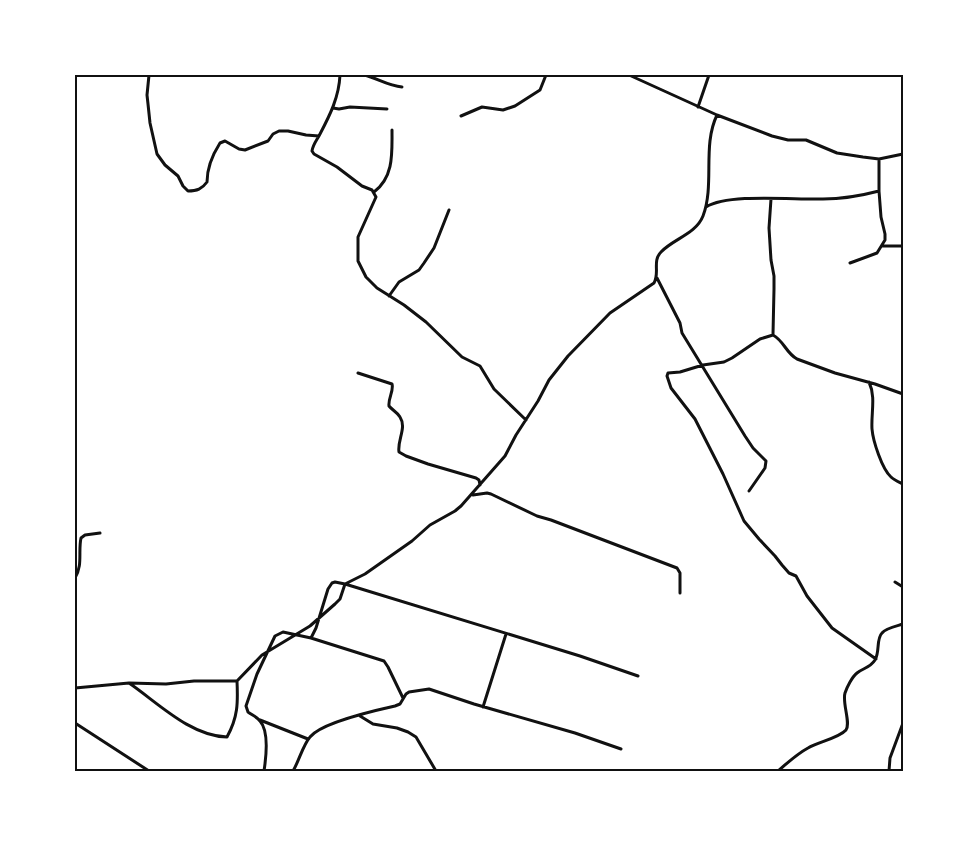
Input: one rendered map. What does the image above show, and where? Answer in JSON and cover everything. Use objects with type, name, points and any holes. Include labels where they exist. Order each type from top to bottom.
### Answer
[{"type":"street","points":[[149,75],[147,95],[150,123],[158,154],[188,191],[195,191],[207,182],[213,158],[220,143],[225,141],[245,150],[268,141],[273,134],[279,131],[319,136]]},
{"type":"street","points":[[340,75],[333,108],[312,151],[374,192],[376,197],[358,237],[357,261],[366,277],[426,322],[462,357],[480,366],[494,389],[526,420]]},
{"type":"street","points":[[364,75],[402,87]]},
{"type":"street","points":[[461,116],[482,107],[503,110],[515,106],[540,90],[546,75]]},
{"type":"street","points":[[629,75],[698,107],[772,136],[806,141],[837,153],[879,159],[903,154]]},
{"type":"street","points":[[698,107],[709,75]]},
{"type":"street","points":[[333,108],[387,109]]},
{"type":"street","points":[[717,115],[711,137],[705,208],[701,220],[658,255],[657,278],[680,322],[682,333],[745,436],[766,461],[765,468],[749,490]]},
{"type":"street","points":[[374,192],[383,184],[390,169],[392,130]]},
{"type":"street","points":[[850,263],[874,255],[882,246],[885,234],[881,217],[879,159]]},
{"type":"street","points":[[705,208],[720,201],[822,200],[856,197],[879,191]]},
{"type":"street","points":[[771,199],[769,228],[774,276],[773,335]]},
{"type":"street","points":[[389,296],[399,282],[419,270],[424,263],[434,248],[449,210]]},
{"type":"street","points":[[882,246],[903,246]]},
{"type":"street","points":[[75,688],[129,683],[237,681],[262,655],[310,626],[319,618],[340,598],[345,584],[365,574],[430,525],[455,512],[505,456],[549,380],[576,348],[610,313],[648,288],[657,278]]},
{"type":"street","points":[[876,659],[832,628],[807,596],[796,576],[789,573],[744,520],[695,419],[671,388],[667,376],[668,373],[724,362],[760,339],[773,335],[778,338],[791,356],[797,359],[903,394]]},
{"type":"street","points":[[358,373],[392,384],[389,406],[403,423],[399,452],[428,464],[476,478],[480,485]]},
{"type":"street","points":[[869,382],[873,393],[874,440],[886,471],[892,479],[903,484]]},
{"type":"street","points":[[471,495],[491,494],[537,516],[677,568],[680,573],[680,593]]},
{"type":"street","points":[[75,578],[80,565],[81,538],[85,535],[100,533]]},
{"type":"street","points":[[311,638],[330,586],[335,582],[638,676]]},
{"type":"street","points":[[895,582],[903,586]]},
{"type":"street","points":[[778,771],[809,747],[838,735],[846,729],[848,726],[844,708],[845,693],[851,680],[857,673],[872,665],[876,659],[881,634],[903,624]]},
{"type":"street","points":[[308,739],[260,720],[248,712],[246,706],[266,653],[277,634],[283,632],[311,638],[384,661],[403,698]]},
{"type":"street","points":[[483,707],[506,634]]},
{"type":"street","points":[[129,683],[187,723],[201,730],[226,736],[237,716],[237,681]]},
{"type":"street","points":[[293,771],[308,739],[324,726],[395,706],[400,704],[409,692],[429,689],[621,749]]},
{"type":"street","points":[[357,716],[373,724],[397,728],[413,734],[436,771]]},
{"type":"street","points":[[260,720],[265,737],[264,771]]},
{"type":"street","points":[[75,723],[149,771]]},
{"type":"street","points":[[889,771],[890,758],[903,723]]}]
